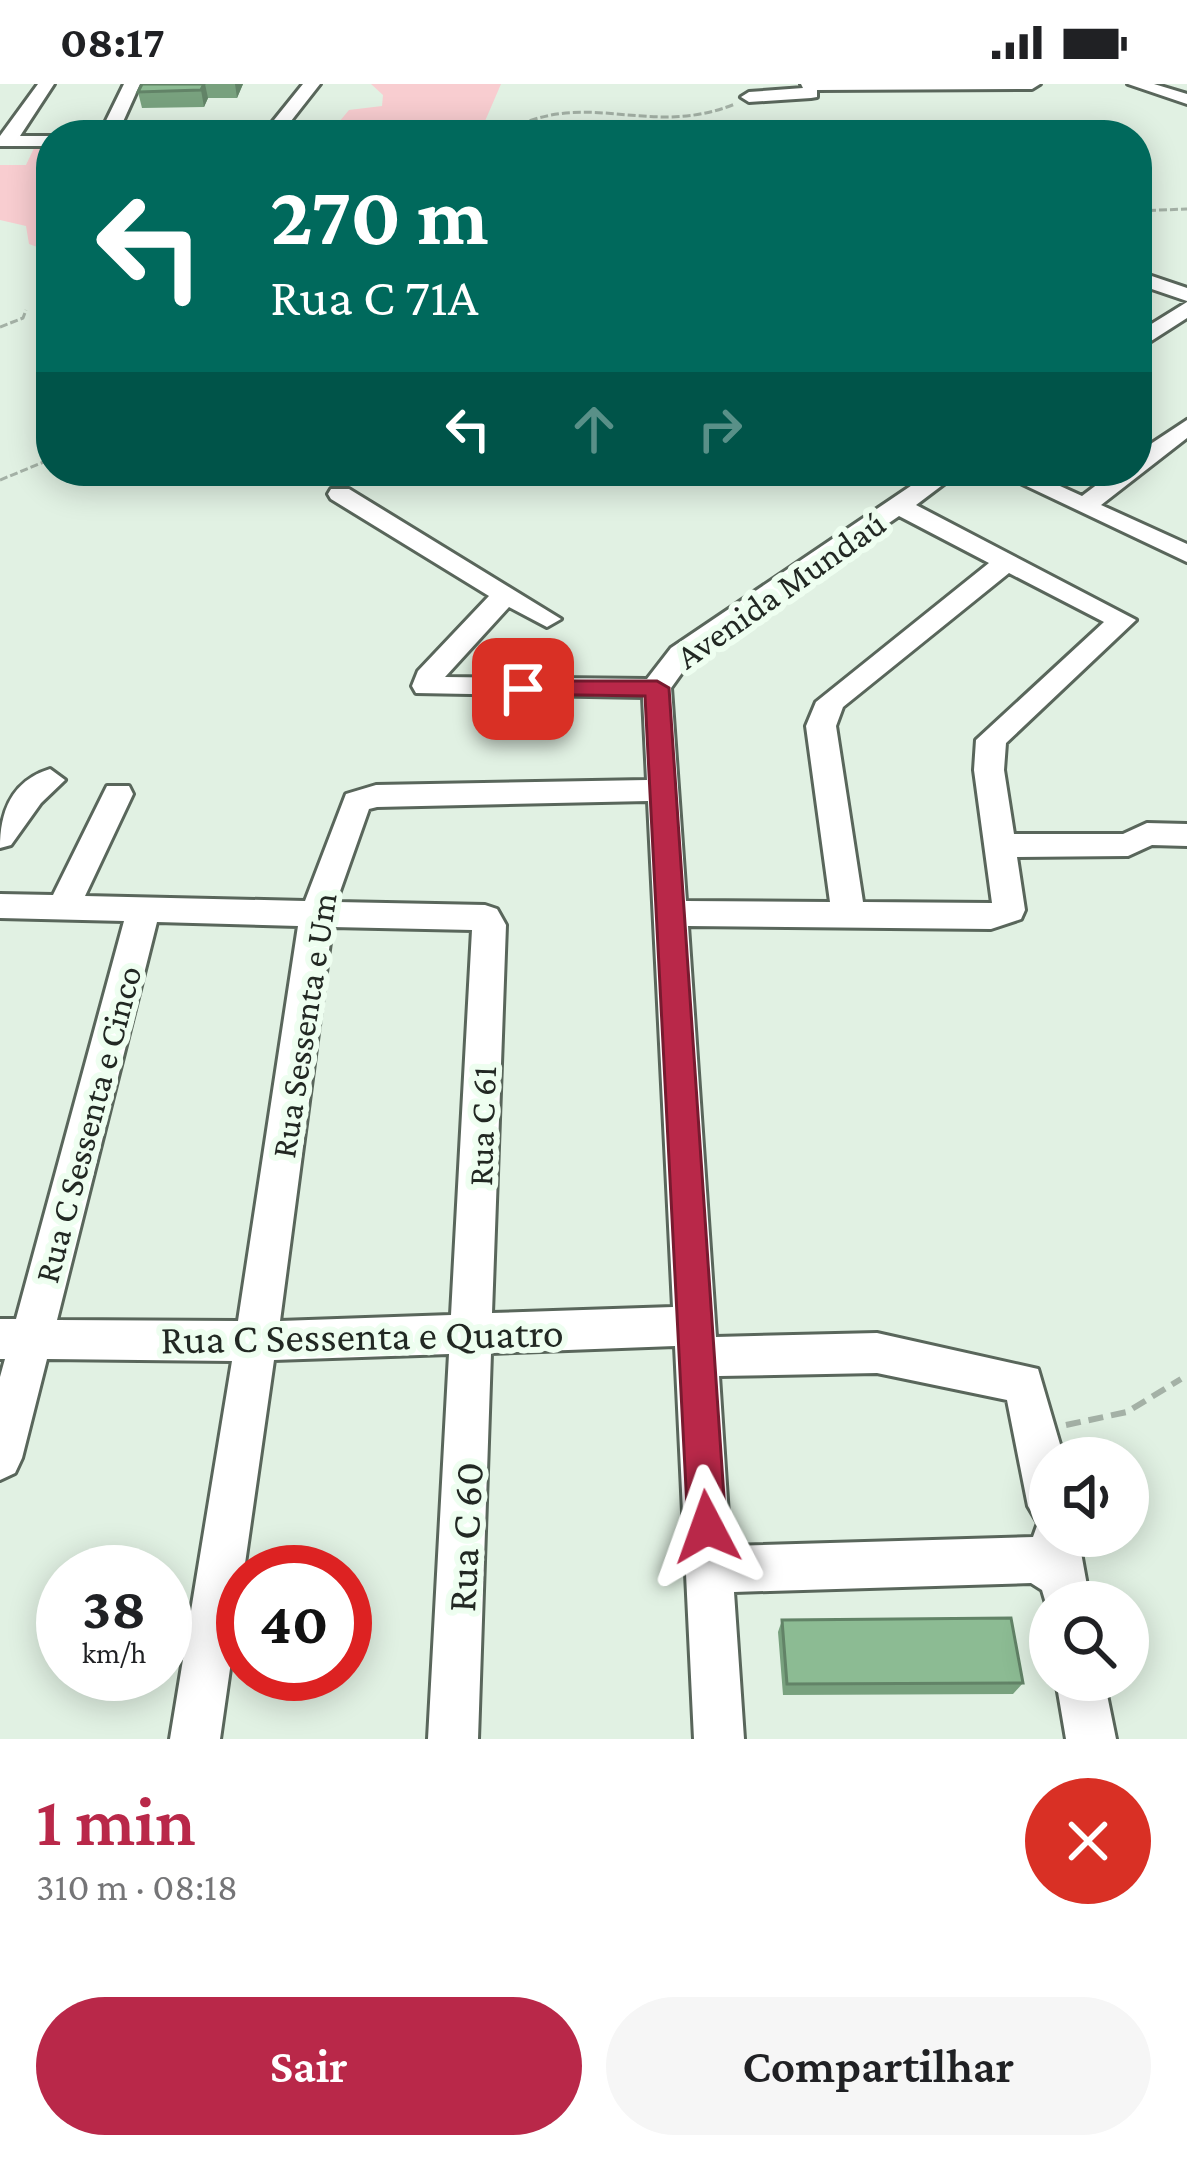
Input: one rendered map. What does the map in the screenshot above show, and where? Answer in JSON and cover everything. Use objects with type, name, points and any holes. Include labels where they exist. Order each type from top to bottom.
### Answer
[{"type":"street","points":[[4,141],[46,84]]},
{"type":"street","points":[[115,120],[132,84]]},
{"type":"street","points":[[283,120],[312,84]]},
{"type":"street","points":[[749,97],[1032,84]]},
{"type":"street","points":[[1136,84],[1187,99]]},
{"type":"street","points":[[4,141],[36,141]]},
{"type":"street","points":[[1152,282],[1187,295]]},
{"type":"street","points":[[1152,332],[1181,318]]},
{"type":"street","points":[[1152,454],[1187,427]]},
{"type":"street","name":"Avenida Mundaú","points":[[719,1739],[657,688],[681,654],[927,486]]},
{"type":"street","points":[[1039,486],[1187,554]]},
{"type":"street","points":[[1083,507],[1110,486]]},
{"type":"street","points":[[340,494],[547,619]]},
{"type":"street","points":[[673,913],[991,916],[1009,910],[989,770],[991,740],[1122,620],[898,506]]},
{"type":"street","points":[[848,914],[821,726],[830,702],[1008,561]]},
{"type":"street","points":[[506,594],[428,678],[426,686],[657,688]]},
{"type":"street","points":[[0,837],[30,795],[50,780]]},
{"type":"street","name":"Rua Sessenta e Um","points":[[195,1739],[257,1341],[316,912],[339,838],[357,802],[376,796],[661,790]]},
{"type":"street","points":[[63,907],[118,794]]},
{"type":"street","points":[[1000,846],[1128,845],[1147,834],[1187,836]]},
{"type":"street","name":"Rua C Sessenta e Cinco","points":[[0,906],[485,918]]},
{"type":"street","name":"Rua C Sessenta e Cinco","points":[[15,1338],[144,909]]},
{"type":"street","name":"Rua C 61","points":[[474,1336],[489,925],[485,918]]},
{"type":"street","name":"Rua C Sessenta e Quatro","points":[[15,1338],[257,1341],[474,1336],[695,1341],[877,1353],[1023,1383],[1036,1427]]},
{"type":"street","name":"Rua C 60","points":[[453,1739],[474,1336]]},
{"type":"street","points":[[0,1458],[15,1338]]},
{"type":"street","points":[[1036,1427],[1038,1437]]},
{"type":"street","points":[[710,1570],[1037,1560],[1061,1571]]},
{"type":"street","points":[[1084,1701],[1091,1739]]},
{"type":"path","points":[[596,104],[663,119],[717,111],[749,97]]},
{"type":"path","points":[[524,120],[583,104]]},
{"type":"path","points":[[1152,210],[1187,209]]},
{"type":"path","points":[[0,327],[23,318],[26,310]]},
{"type":"path","points":[[0,480],[36,465]]},
{"type":"path","points":[[1036,1427],[1110,1422],[1147,1406],[1181,1379]]},
{"type":"shaded area","points":[[371,84],[501,84],[485,120],[341,120],[349,110],[382,106],[383,95]]},
{"type":"shaded area","points":[[36,146],[36,247],[29,244],[26,226],[0,220],[0,165],[26,165]]},
{"type":"building","points":[[142,84],[204,84],[201,90],[138,92]]},
{"type":"building","points":[[1011,1618],[1023,1683],[787,1684],[782,1620]]},
{"type":"route","points":[[523,689],[657,688],[707,1527]]}]
